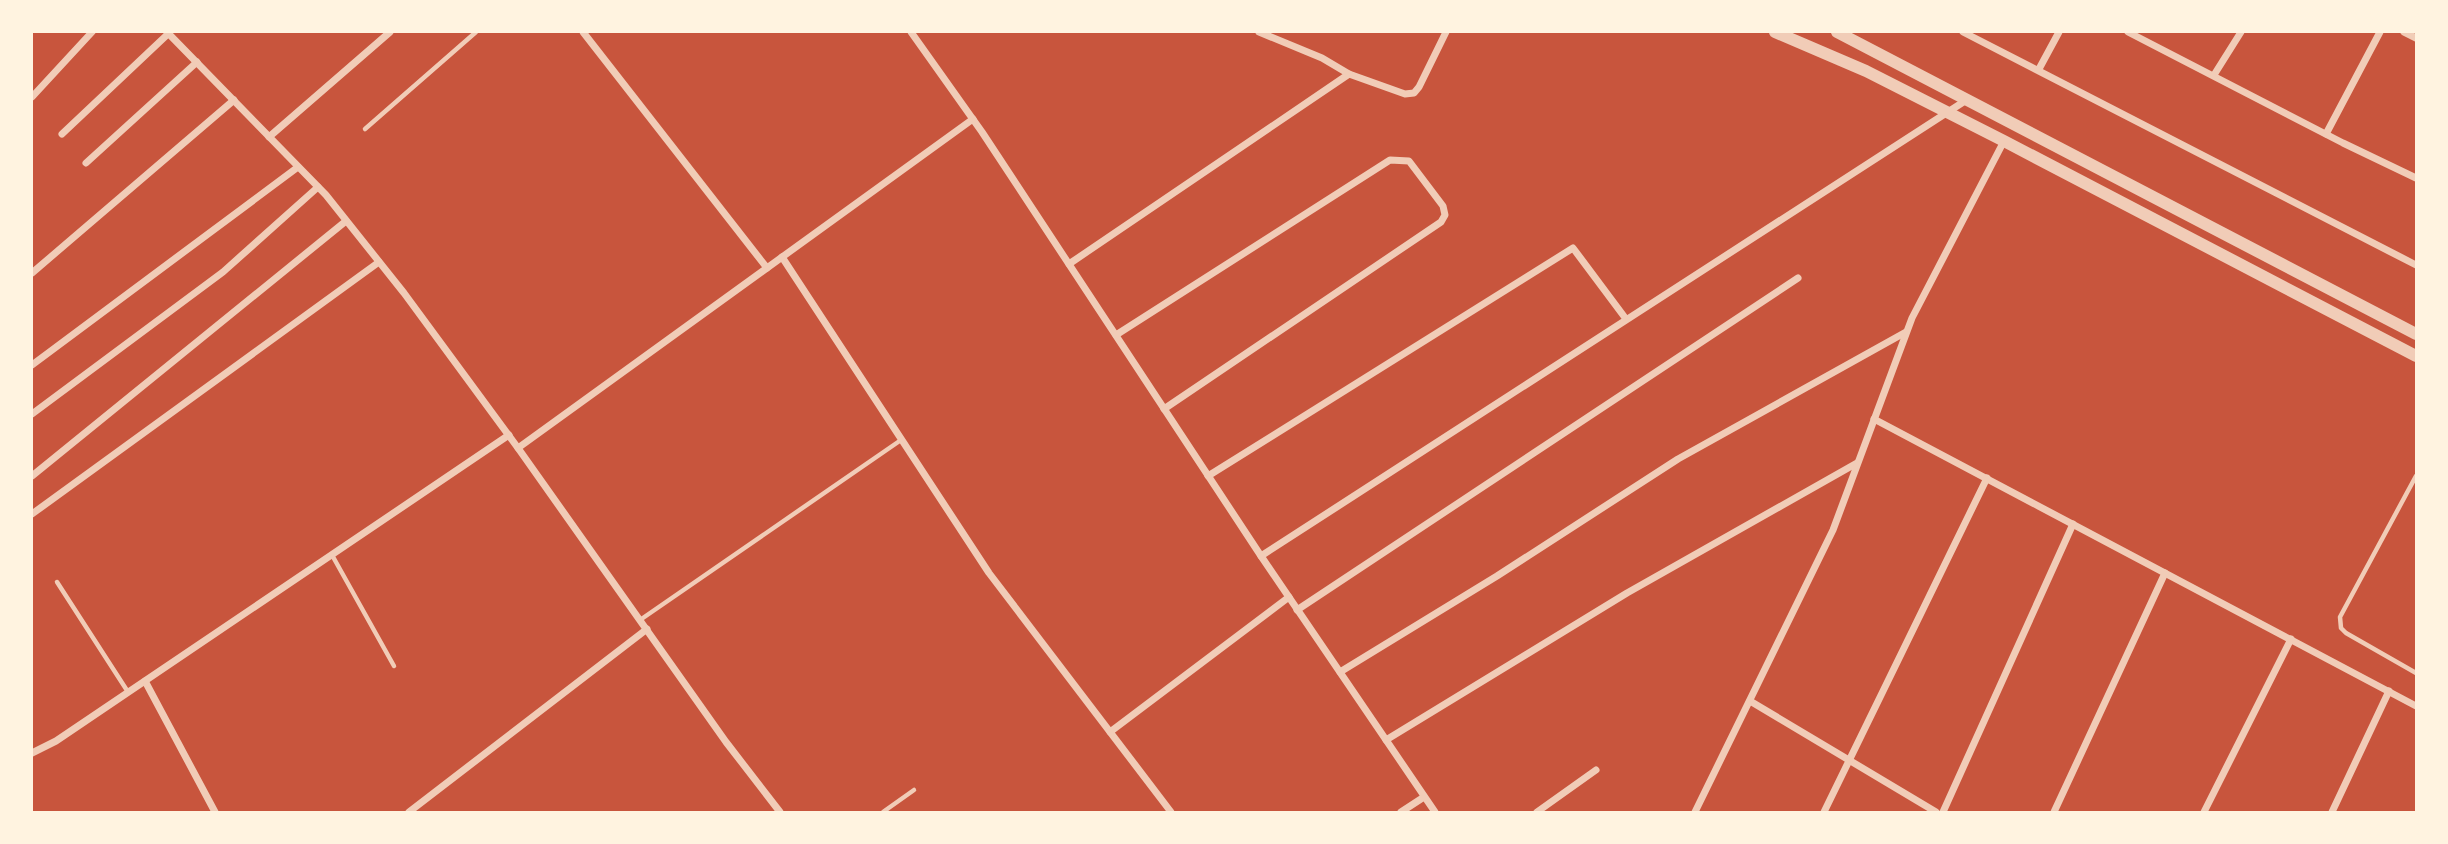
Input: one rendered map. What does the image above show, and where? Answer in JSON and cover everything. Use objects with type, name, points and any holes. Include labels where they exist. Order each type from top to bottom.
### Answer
[{"type":"street","points":[[32,97],[92,32]]},
{"type":"street","points":[[62,134],[168,32],[318,187],[379,262],[509,435],[726,742],[780,813]]},
{"type":"street","points":[[269,137],[390,32]]},
{"type":"street","points":[[583,32],[767,268]]},
{"type":"street","points":[[911,32],[973,119],[1261,556],[1435,813]]},
{"type":"street","points":[[1259,32],[1322,58],[1349,74],[1405,94],[1414,93],[1419,87],[1446,32]]},
{"type":"street","points":[[1775,32],[1866,71],[2417,356]]},
{"type":"street","points":[[1837,32],[2417,334]]},
{"type":"street","points":[[1964,32],[2417,265]]},
{"type":"street","points":[[2039,69],[2059,32]]},
{"type":"street","points":[[2128,32],[2417,178]]},
{"type":"street","points":[[2214,75],[2241,32]]},
{"type":"street","points":[[2326,134],[2381,32]]},
{"type":"street","points":[[2404,32],[2417,38]]},
{"type":"street","points":[[86,163],[197,62]]},
{"type":"street","points":[[1069,264],[1349,74]]},
{"type":"street","points":[[1261,556],[1968,99]]},
{"type":"street","points":[[32,273],[234,100]]},
{"type":"street","points":[[518,448],[973,119]]},
{"type":"street","points":[[1695,813],[1833,530],[1912,317],[2004,141]]},
{"type":"street","points":[[1116,335],[1390,160],[1409,162],[1443,206],[1446,215],[1441,222],[1164,409]]},
{"type":"street","points":[[32,365],[298,167]]},
{"type":"street","points":[[32,414],[223,272],[318,187]]},
{"type":"street","points":[[32,475],[346,221]]},
{"type":"street","points":[[1209,476],[1573,247],[1626,318]]},
{"type":"street","points":[[782,257],[989,573],[1171,813]]},
{"type":"street","points":[[32,514],[379,262]]},
{"type":"street","points":[[1297,610],[1798,278]]},
{"type":"street","points":[[1340,672],[1497,576],[1678,459],[1907,331]]},
{"type":"street","points":[[1874,419],[2417,706]]},
{"type":"street","points":[[32,753],[56,741],[509,435]]},
{"type":"street","points":[[1386,740],[1627,593],[1858,463]]},
{"type":"street","points":[[1824,813],[1987,478]]},
{"type":"street","points":[[1943,813],[2073,524]]},
{"type":"street","points":[[2054,813],[2165,573]]},
{"type":"street","points":[[1110,732],[1289,597]]},
{"type":"street","points":[[410,812],[646,629]]},
{"type":"street","points":[[2204,813],[2291,639]]},
{"type":"street","points":[[145,681],[215,813]]},
{"type":"street","points":[[2332,813],[2389,691]]},
{"type":"street","points":[[1750,701],[1936,813]]},
{"type":"street","points":[[1537,813],[1596,771]]},
{"type":"street","points":[[1401,813],[1424,797]]},
{"type":"lane","points":[[365,129],[476,32]]},
{"type":"lane","points":[[640,620],[901,440]]},
{"type":"lane","points":[[2417,475],[2340,617],[2346,633],[2417,673]]},
{"type":"lane","points":[[332,555],[394,666]]},
{"type":"lane","points":[[57,582],[128,692]]},
{"type":"lane","points":[[883,813],[914,790]]}]
